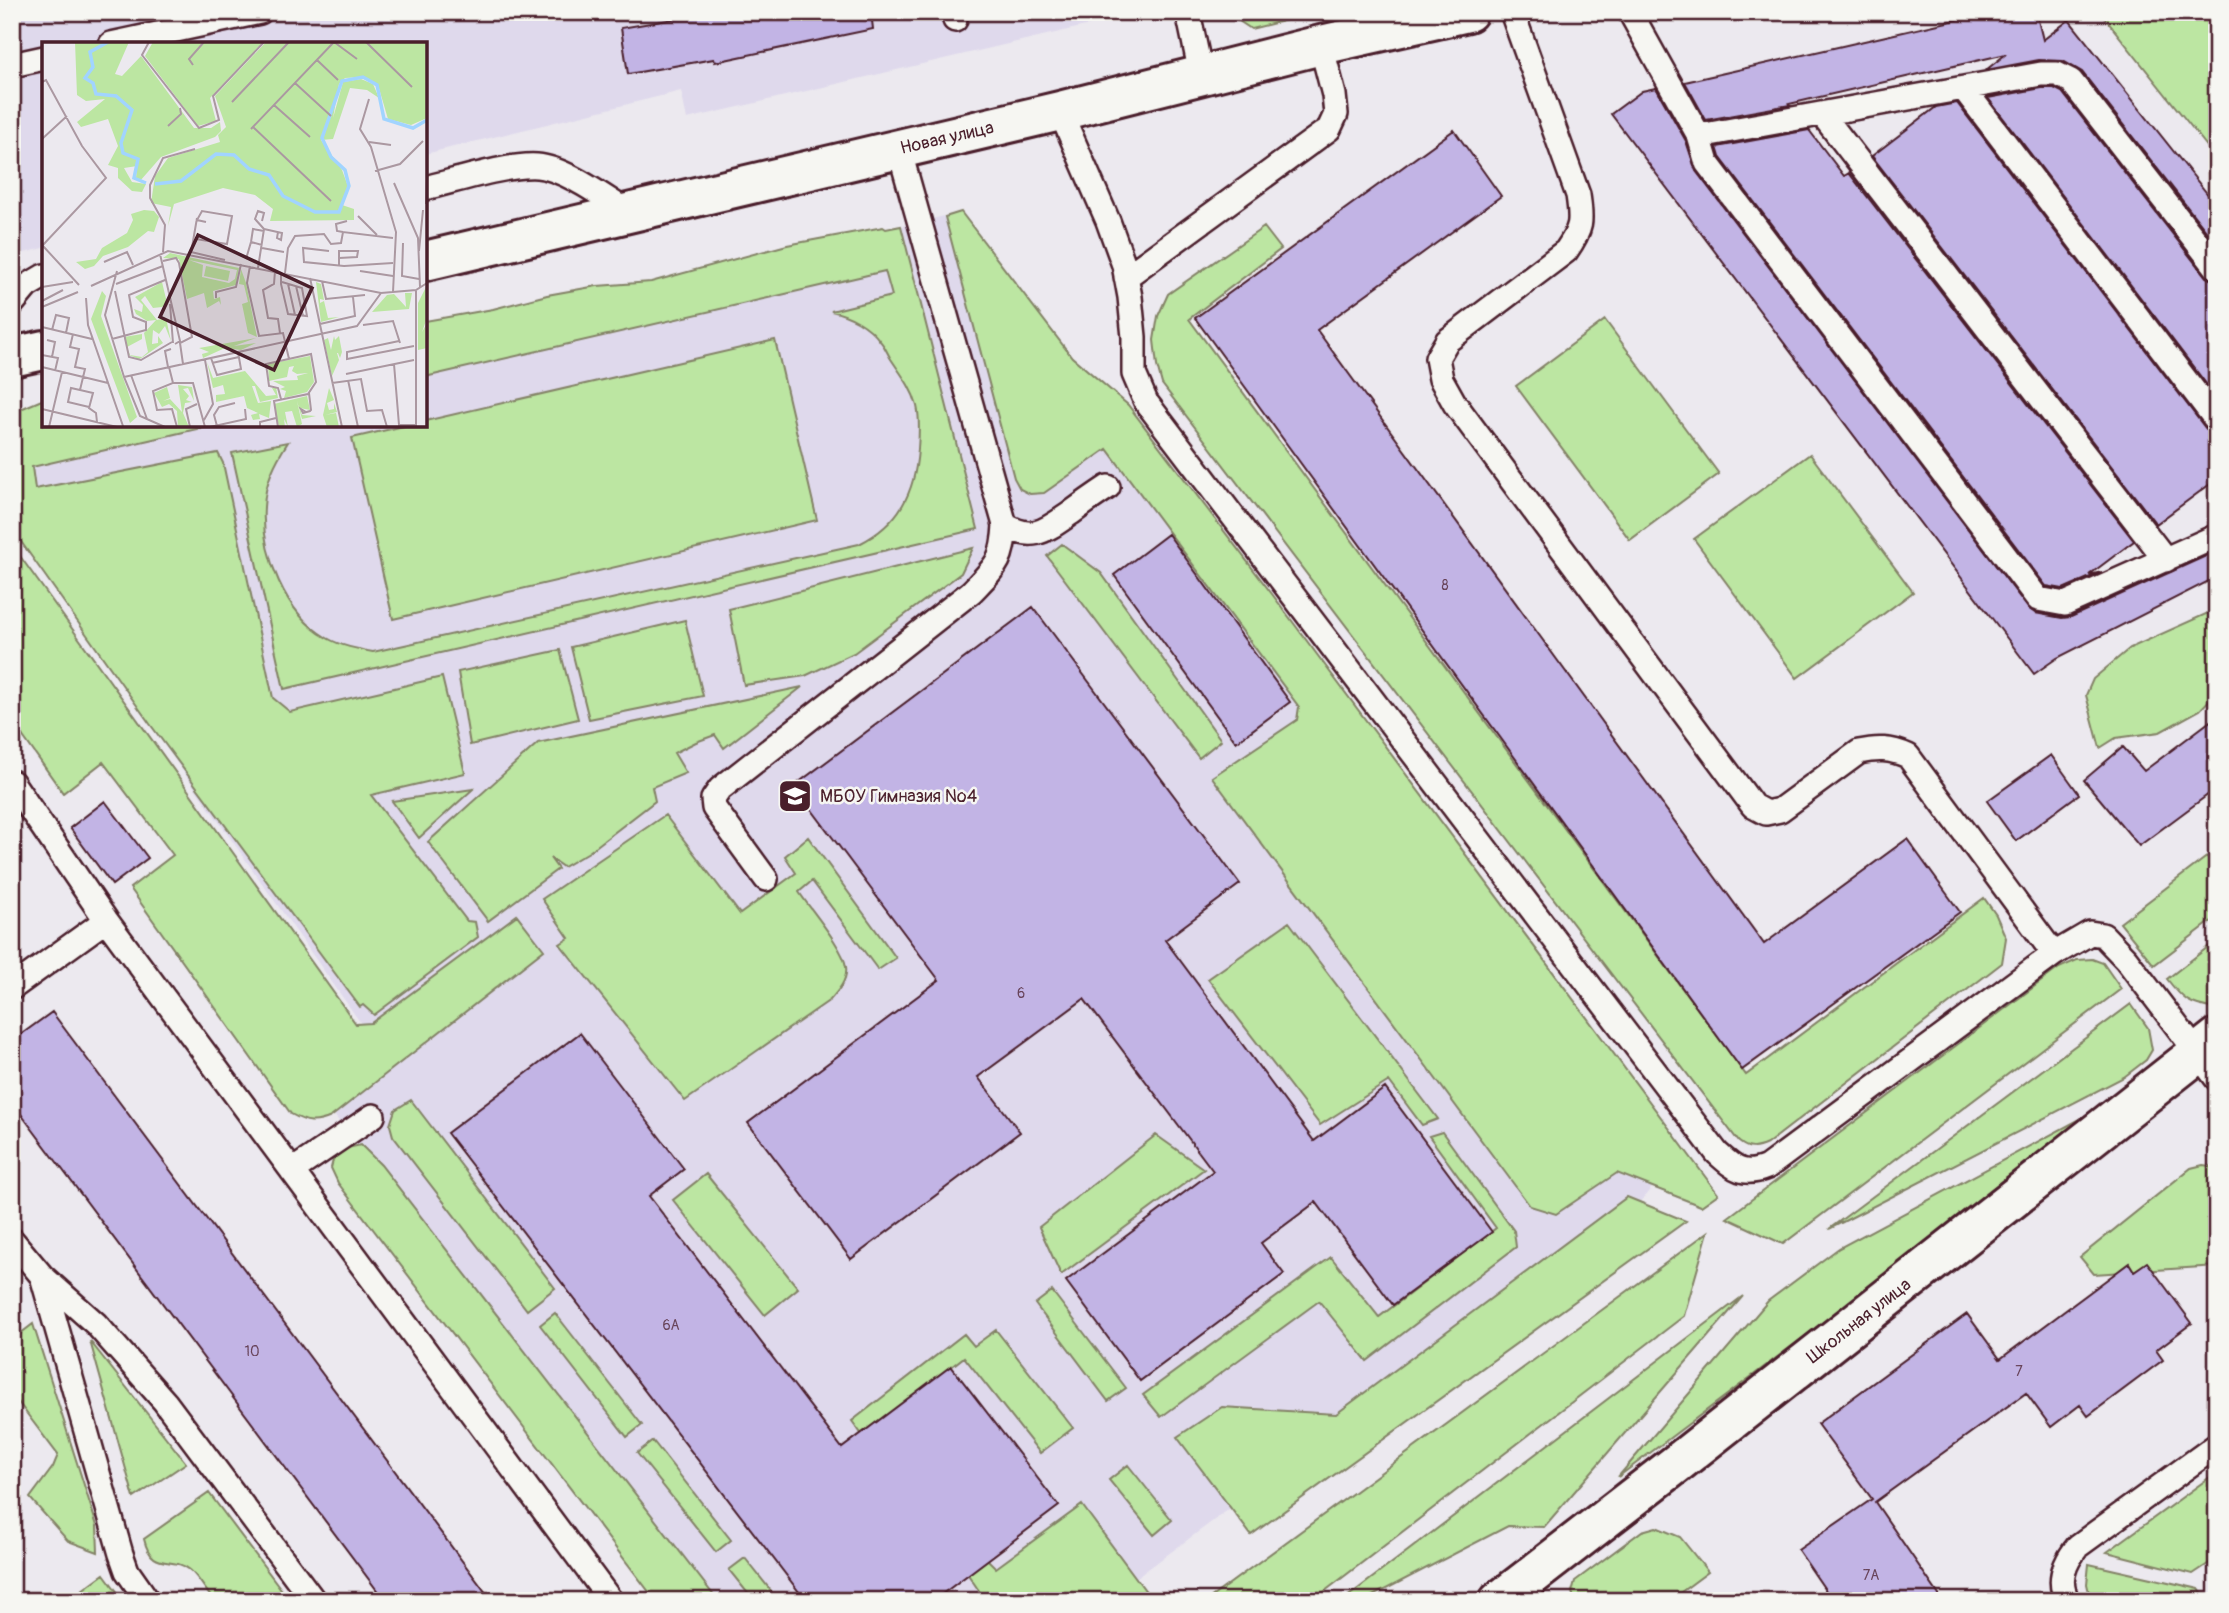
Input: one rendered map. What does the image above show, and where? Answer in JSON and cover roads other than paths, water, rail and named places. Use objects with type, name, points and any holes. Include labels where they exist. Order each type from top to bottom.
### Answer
[{"type":"street","name":"Новая улица","points":[[427,261],[1468,12]]},
{"type":"street","points":[[12,357],[42,350]]},
{"type":"street","name":"Школьная улица","points":[[1520,1594],[1675,1465],[2210,1057]]},
{"type":"lane","points":[[120,42],[260,12]]},
{"type":"lane","points":[[1188,12],[1200,74]]},
{"type":"lane","points":[[1511,12],[1578,195],[1581,219],[1577,236],[1566,251],[1447,341],[1437,358],[1441,379],[1455,404],[1753,806],[1766,813],[1780,810],[1858,752],[1874,748],[1893,749],[1908,756],[2054,954]]},
{"type":"lane","points":[[1630,12],[1699,136],[1707,163],[2038,599],[2066,604],[2217,536]]},
{"type":"lane","points":[[1126,277],[1329,129],[1336,114],[1321,45]]},
{"type":"lane","points":[[12,65],[42,58]]},
{"type":"lane","points":[[1699,136],[2040,74],[2057,74],[2071,81],[2217,268]]},
{"type":"lane","points":[[1964,89],[2217,421]]},
{"type":"lane","points":[[1060,111],[1108,220],[1124,265],[1134,337],[1134,374],[1146,402],[1717,1153],[1731,1166],[1742,1172],[1755,1172],[1767,1167],[2054,954],[2090,933],[2103,935],[2210,1057]]},
{"type":"lane","points":[[1822,114],[2166,560]]},
{"type":"lane","points":[[766,879],[714,808],[713,799],[720,789],[971,592],[995,568],[1004,549],[1005,525],[899,149]]},
{"type":"lane","points":[[427,188],[516,168],[539,166],[582,183],[629,213]]},
{"type":"lane","points":[[12,304],[27,286],[42,277]]},
{"type":"lane","points":[[1005,525],[1023,534],[1036,534],[1050,529],[1108,486]]},
{"type":"lane","points":[[12,782],[106,920],[611,1601]]},
{"type":"lane","points":[[12,988],[106,920]]},
{"type":"lane","points":[[292,1171],[373,1116]]},
{"type":"lane","points":[[12,1240],[42,1276],[96,1324],[165,1402],[313,1601]]},
{"type":"lane","points":[[42,1276],[121,1554],[127,1571],[148,1601]]},
{"type":"lane","points":[[2068,1601],[2064,1595],[2062,1578],[2066,1561],[2078,1546],[2217,1445]]},
{"type":"place","name":"МБОУ Гимназия №4","points":[[795,796]]}]
